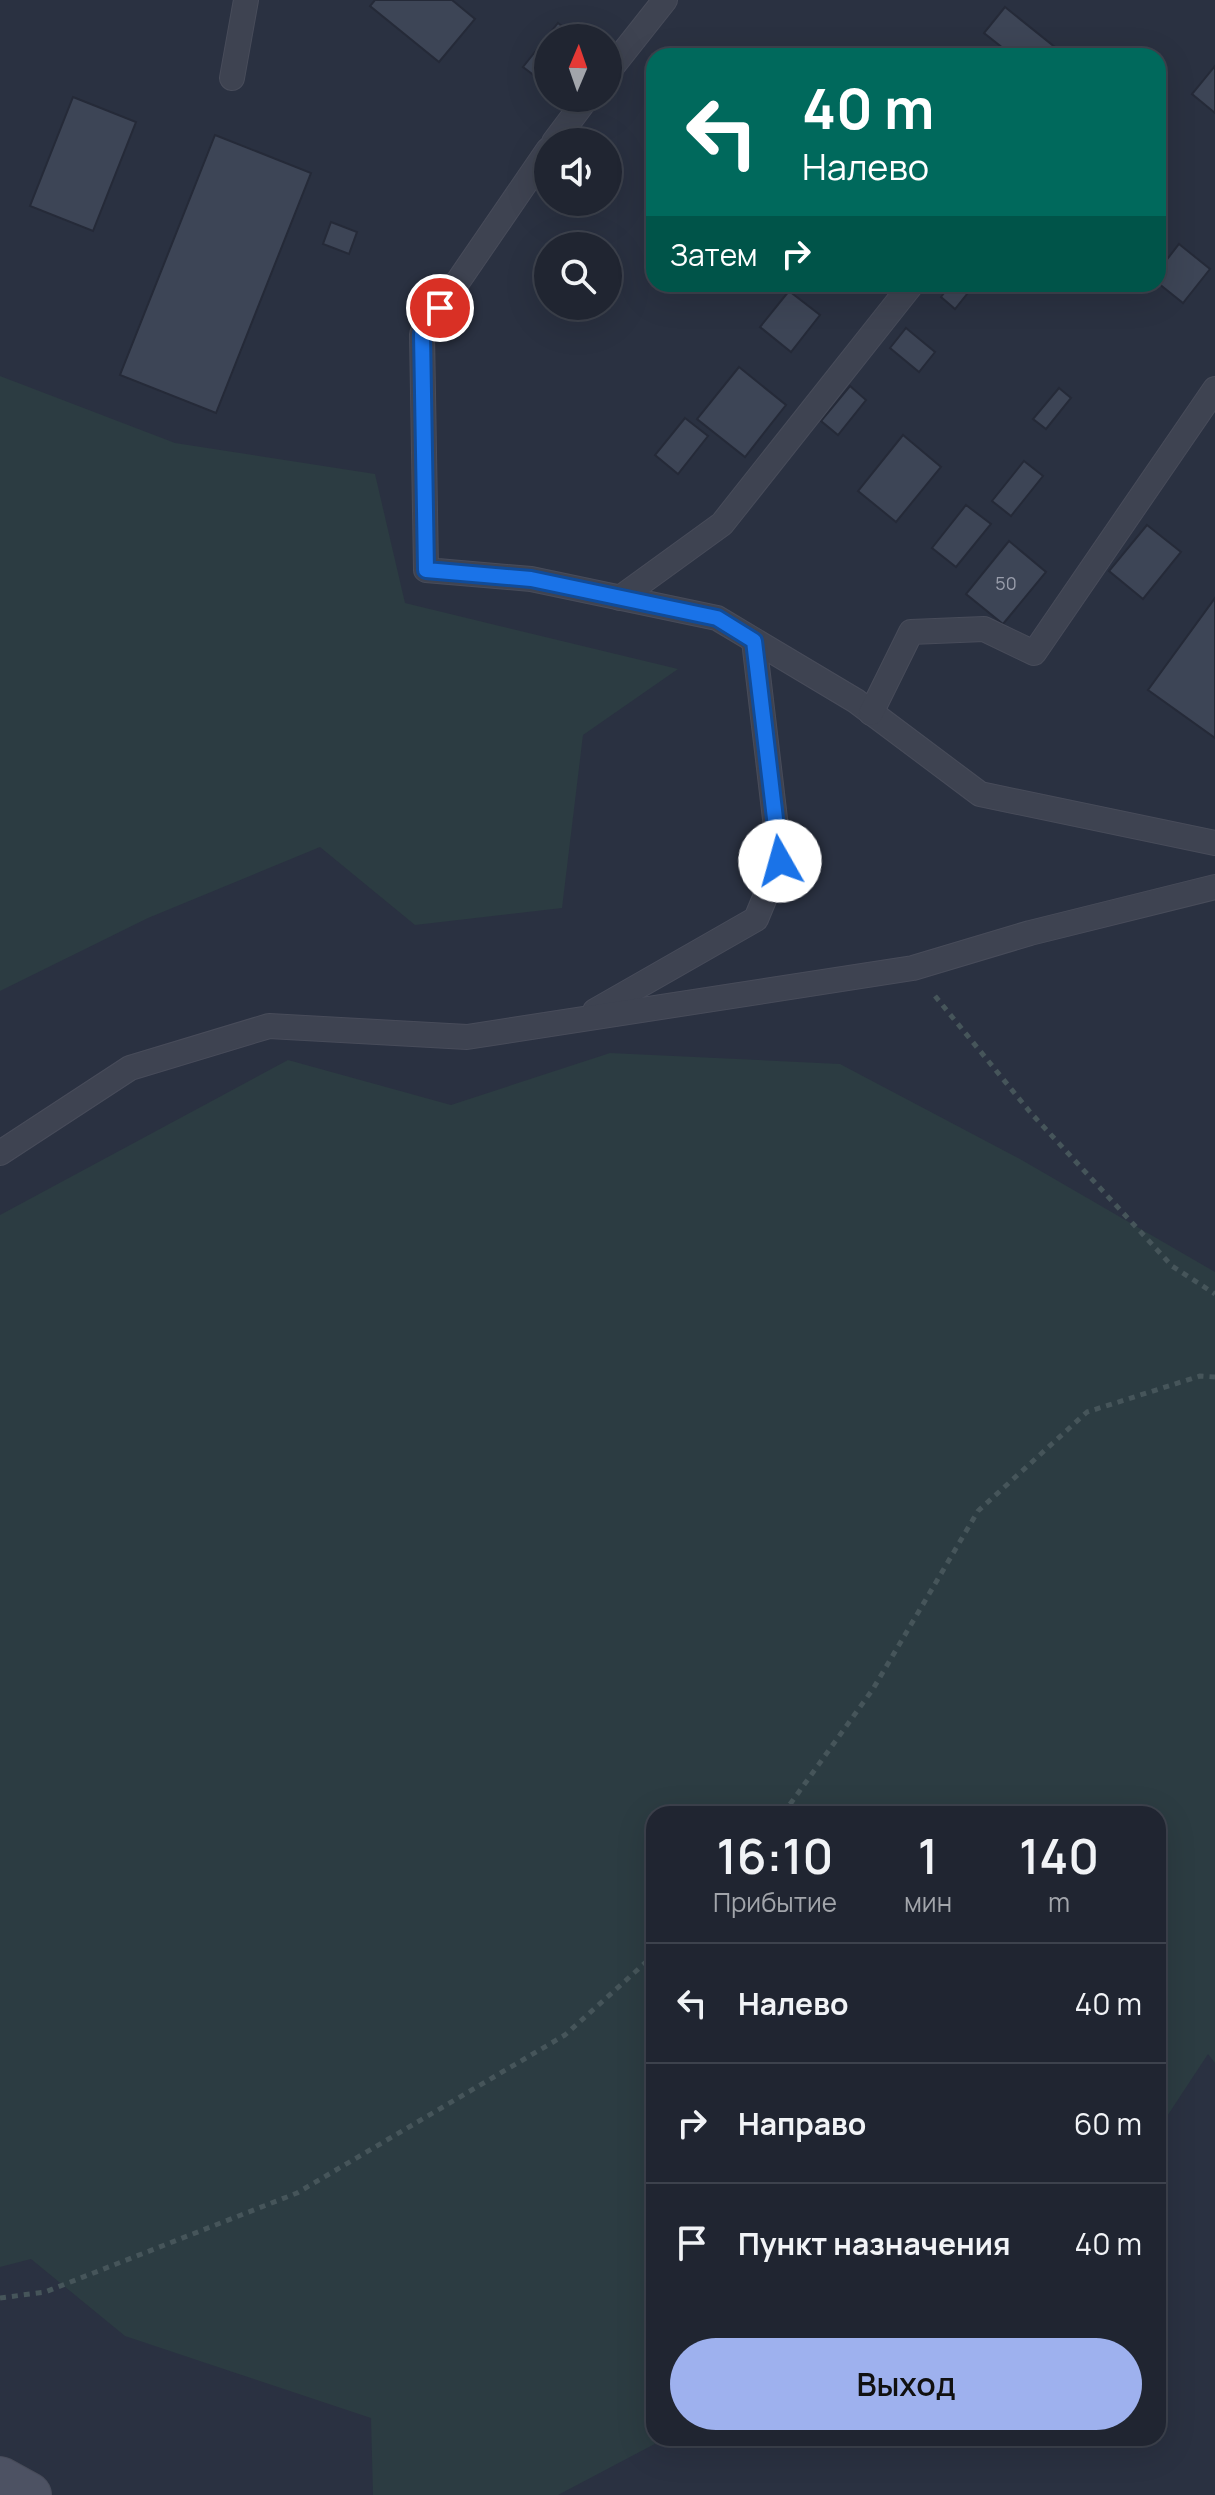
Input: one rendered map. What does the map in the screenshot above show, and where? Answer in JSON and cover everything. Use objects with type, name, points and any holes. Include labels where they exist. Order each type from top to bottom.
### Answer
[{"type":"main road","points":[[0,2479],[29,2495]]},
{"type":"lane","points":[[232,78],[246,0]]},
{"type":"lane","points":[[622,54],[665,0]]},
{"type":"lane","points":[[534,170],[422,334],[426,570],[531,579],[717,618],[871,713],[980,794],[1215,843]]},
{"type":"lane","points":[[620,598],[722,524],[906,292]]},
{"type":"lane","points":[[871,713],[911,632],[984,629],[1034,653],[1215,389]]},
{"type":"lane","points":[[583,1019],[756,919],[780,861],[754,641]]},
{"type":"lane","points":[[0,1153],[130,1068],[269,1026],[467,1037],[913,968],[1030,933],[1215,887]]},
{"type":"path","points":[[913,968],[1030,1112],[1172,1266],[1215,1294]]},
{"type":"path","points":[[789,1806],[873,1689],[978,1511],[1087,1412],[1200,1376],[1215,1377]]},
{"type":"path","points":[[0,2298],[45,2292],[297,2193],[565,2035],[646,1962]]},
{"type":"shaded area","points":[[0,376],[175,443],[375,474],[405,603],[678,669],[583,735],[562,908],[415,925],[320,847],[148,918],[0,991]]},
{"type":"shaded area","points":[[610,1053],[840,1064],[1020,1159],[1215,1272],[1215,2063],[1208,2054],[1166,2118],[1166,1806],[646,1806],[646,2446],[651,2446],[558,2495],[373,2495],[371,2418],[125,2336],[31,2259],[0,2267],[0,1215],[288,1060],[451,1105]]},
{"type":"building","points":[[375,0],[452,0],[475,19],[439,62],[370,6]]},
{"type":"building","points":[[1005,7],[1056,48],[1003,48],[984,33]]},
{"type":"building","points":[[534,53],[534,75],[523,67]]},
{"type":"building","points":[[1215,66],[1215,113],[1192,94]]},
{"type":"building","points":[[73,97],[136,122],[93,231],[30,206]]},
{"type":"building","points":[[215,135],[311,173],[216,413],[120,375]]},
{"type":"building","points":[[331,222],[357,232],[349,254],[323,244]]},
{"type":"building","points":[[1179,244],[1210,269],[1183,303],[1166,289],[1166,261]]},
{"type":"building","points":[[788,292],[820,315],[791,352],[760,327]]},
{"type":"building","points":[[945,292],[969,292],[955,309],[941,297]]},
{"type":"building","points":[[906,328],[935,352],[919,372],[890,348]]},
{"type":"building","points":[[739,367],[786,405],[745,457],[697,419]]},
{"type":"building","points":[[850,386],[866,400],[838,435],[821,421]]},
{"type":"building","points":[[1059,388],[1071,398],[1046,429],[1033,419]]},
{"type":"building","points":[[685,418],[708,436],[678,474],[655,455]]},
{"type":"building","points":[[903,435],[941,467],[896,522],[858,491]]},
{"type":"building","points":[[1024,461],[1043,476],[1011,516],[992,501]]},
{"type":"building","points":[[966,505],[991,524],[956,567],[932,548]]},
{"type":"building","points":[[1147,525],[1181,552],[1143,599],[1109,571]]},
{"type":"building","points":[[1009,541],[1046,572],[1003,624],[966,594]]},
{"type":"building","points":[[1215,598],[1215,738],[1148,690]]},
{"type":"route","points":[[440,308],[422,334],[426,570],[531,579],[717,618],[754,641],[780,861]]}]
